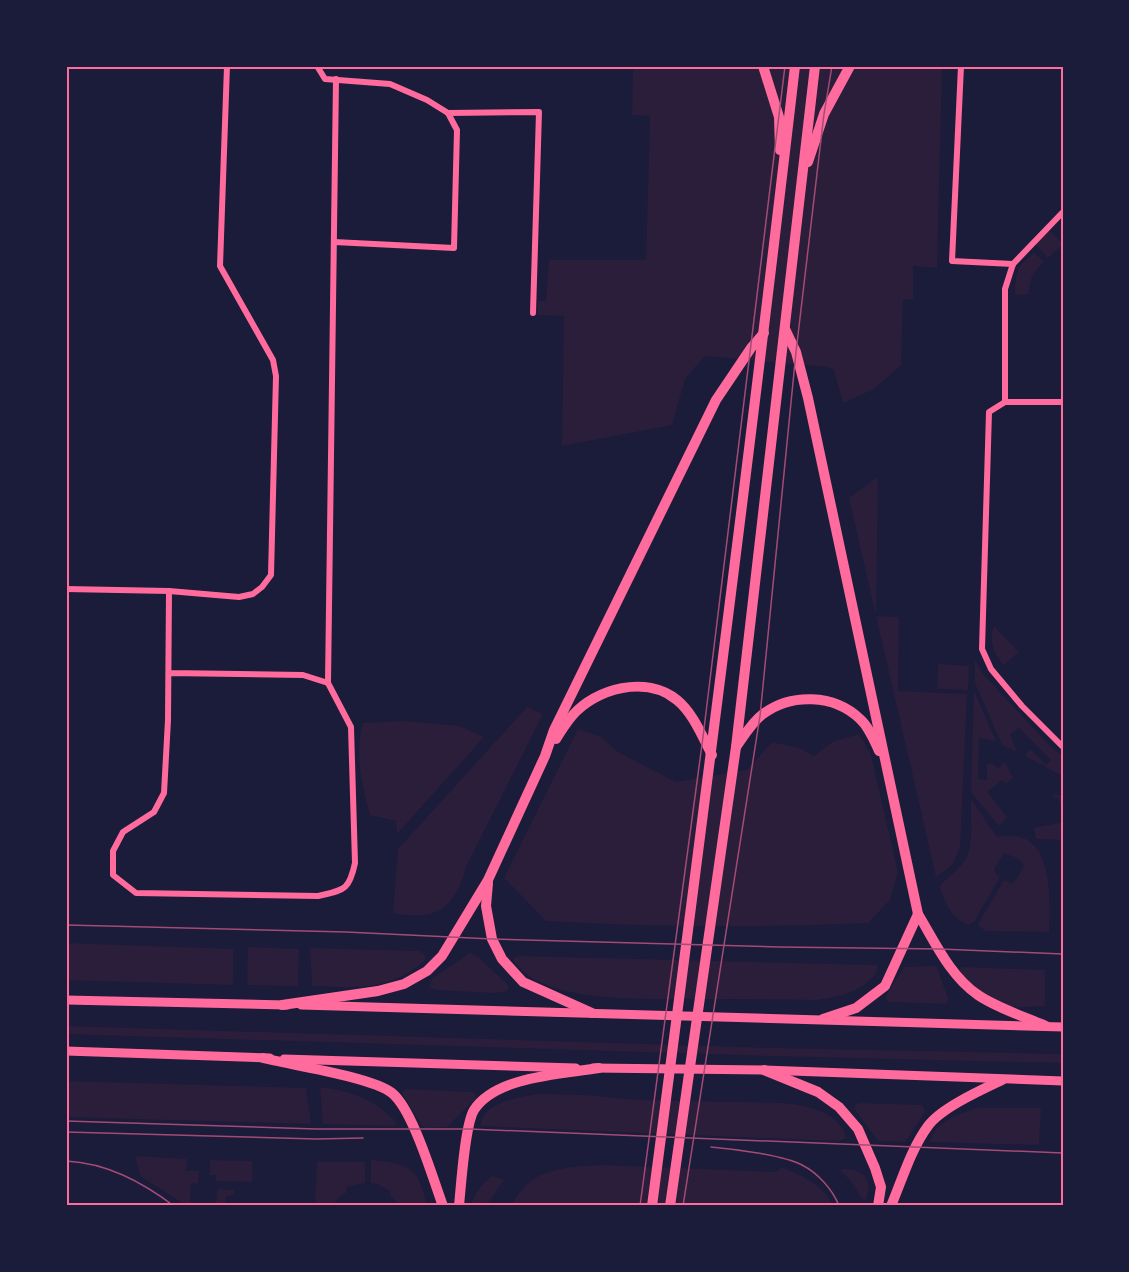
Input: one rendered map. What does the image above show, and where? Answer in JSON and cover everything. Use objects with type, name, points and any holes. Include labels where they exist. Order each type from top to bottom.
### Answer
[{"type":"highway","points":[[763,66],[779,117],[782,186]]},
{"type":"highway","points":[[652,1206],[765,333],[795,66]]},
{"type":"highway","points":[[670,1206],[736,747],[815,66]]},
{"type":"highway","points":[[800,185],[824,114],[850,66]]},
{"type":"highway","points":[[784,329],[795,352],[808,398],[918,914],[944,959],[961,980],[979,995],[1046,1026]]},
{"type":"highway","points":[[282,1005],[378,991],[404,984],[427,971],[446,950],[488,880],[545,756],[554,730],[716,400],[751,348],[765,333]]},
{"type":"highway","points":[[545,756],[573,715],[603,693],[628,686],[654,688],[676,699],[689,714],[712,755]]},
{"type":"highway","points":[[736,747],[760,716],[780,703],[794,699],[816,699],[833,702],[861,719],[887,767]]},
{"type":"highway","points":[[488,880],[486,906],[492,939],[502,958],[524,982],[592,1013]]},
{"type":"highway","points":[[823,1019],[856,1008],[885,986],[918,914]]},
{"type":"highway","points":[[263,1058],[372,1083],[392,1093],[415,1129],[443,1206]]},
{"type":"highway","points":[[459,1206],[467,1138],[474,1110],[492,1093],[523,1080],[599,1068]]},
{"type":"highway","points":[[764,1070],[818,1092],[839,1107],[858,1130],[876,1168],[881,1188],[878,1206]]},
{"type":"highway","points":[[891,1206],[928,1125],[961,1100],[1002,1080]]},
{"type":"main road","points":[[66,1000],[1063,1027]]},
{"type":"main road","points":[[66,1051],[599,1068],[764,1070],[1063,1081]]},
{"type":"street","points":[[66,589],[170,591],[239,597],[253,594],[271,575],[276,376],[273,360],[220,266],[227,66]]},
{"type":"street","points":[[317,66],[325,79],[390,84],[427,100],[448,113],[457,130],[454,248],[334,243]]},
{"type":"street","points":[[961,66],[952,261],[1013,264]]},
{"type":"street","points":[[170,591],[168,720],[164,793],[154,812],[123,832],[113,851],[113,875],[136,893],[318,896],[340,891],[351,882],[355,863],[351,727],[328,683],[336,79]]},
{"type":"street","points":[[448,113],[539,112],[533,313]]},
{"type":"street","points":[[1005,402],[1005,288],[1013,264],[1063,212]]},
{"type":"street","points":[[1063,402],[1005,402],[989,412],[982,649],[991,669],[1063,747]]},
{"type":"street","points":[[169,673],[303,675],[328,683]]},
{"type":"shaded area","points":[[633,66],[942,66],[937,268],[913,266],[913,299],[903,300],[901,365],[874,389],[843,403],[834,370],[826,367],[705,356],[685,379],[672,425],[562,446],[564,316],[537,315],[538,301],[546,301],[549,260],[646,260],[650,116],[632,115]]},
{"type":"shaded area","points":[[1049,230],[1063,244],[1048,258],[1035,244]]},
{"type":"shaded area","points":[[1034,253],[1044,261],[1033,276],[1029,294],[1017,295],[1015,294],[1018,270]]},
{"type":"shaded area","points":[[878,477],[876,616],[849,498]]},
{"type":"shaded area","points":[[876,616],[899,617],[898,691],[967,694],[960,848],[952,865],[936,877]]},
{"type":"shaded area","points":[[994,626],[1019,652],[1004,665],[997,657],[993,647]]},
{"type":"shaded area","points":[[975,660],[983,674],[1063,757],[1063,776],[1025,756],[1030,749],[1046,765],[1051,760],[1019,728],[1010,734],[1017,752],[1002,745],[975,683]]},
{"type":"shaded area","points":[[938,664],[969,666],[968,690],[937,689]]},
{"type":"shaded area","points":[[974,691],[996,741],[979,738],[978,779],[987,780],[987,764],[994,764],[999,768],[1005,762],[1013,778],[1006,783],[1002,780],[987,792],[1007,817],[999,826],[971,792]]},
{"type":"shaded area","points":[[527,707],[543,714],[467,865],[456,892],[450,901],[433,913],[409,915],[393,913],[398,849]]},
{"type":"shaded area","points":[[404,721],[460,726],[484,737],[397,834],[396,821],[370,815],[362,781],[359,746],[363,723]]},
{"type":"shaded area","points":[[578,729],[602,737],[616,751],[676,782],[747,770],[772,742],[800,748],[814,756],[832,742],[859,734],[871,755],[898,872],[890,900],[868,923],[707,926],[546,921],[504,878]]},
{"type":"shaded area","points":[[1053,794],[1063,796],[1063,822],[1059,798],[1053,797]]},
{"type":"shaded area","points":[[971,799],[997,837],[1015,836],[1026,839],[1035,846],[1041,856],[1048,881],[1049,932],[985,931],[979,926],[978,924],[1004,880],[1011,883],[1015,881],[1024,866],[1019,859],[1004,853],[994,869],[1000,877],[974,922],[969,925],[963,923],[953,914],[943,898],[939,886],[961,866],[968,852],[971,837]]},
{"type":"shaded area","points":[[1063,822],[1063,840],[1036,839],[1034,828]]},
{"type":"shaded area","points":[[66,943],[233,949],[233,982],[231,985],[66,980]]},
{"type":"shaded area","points":[[248,947],[299,949],[298,986],[247,985]]},
{"type":"shaded area","points":[[310,948],[419,951],[426,958],[419,966],[404,975],[381,984],[359,987],[312,986]]},
{"type":"shaded area","points":[[470,953],[478,957],[506,983],[509,988],[507,991],[493,993],[429,988],[432,979]]},
{"type":"shaded area","points":[[519,956],[878,966],[875,974],[862,986],[844,994],[817,1000],[636,999],[582,994],[554,988],[537,981],[523,971],[513,958]]},
{"type":"shaded area","points":[[936,966],[948,998],[947,1004],[887,1002],[886,996],[904,967]]},
{"type":"shaded area","points":[[961,967],[1045,970],[1045,1006],[1015,1007],[996,1001],[969,983],[959,971]]},
{"type":"shaded area","points":[[66,1026],[774,1048],[1063,1054],[1063,1063],[66,1034]]},
{"type":"shaded area","points":[[66,1081],[306,1088],[311,1124],[66,1117]]},
{"type":"shaded area","points":[[320,1087],[361,1097],[379,1107],[396,1122],[394,1126],[323,1124]]},
{"type":"shaded area","points":[[405,1089],[472,1092],[475,1093],[476,1098],[447,1127],[425,1128],[402,1093]]},
{"type":"shaded area","points":[[540,1094],[638,1100],[792,1104],[811,1108],[830,1116],[843,1129],[846,1138],[838,1141],[481,1126],[487,1111],[495,1106],[523,1096]]},
{"type":"shaded area","points":[[860,1103],[920,1105],[923,1106],[925,1112],[905,1142],[878,1141],[854,1108]]},
{"type":"shaded area","points":[[978,1108],[1041,1108],[1039,1145],[930,1142],[936,1129],[949,1119]]},
{"type":"shaded area","points":[[135,1156],[187,1159],[186,1171],[199,1171],[198,1184],[191,1183],[190,1202],[216,1206],[187,1206],[140,1176]]},
{"type":"shaded area","points":[[210,1160],[252,1161],[252,1182],[216,1181],[216,1175],[210,1175]]},
{"type":"shaded area","points":[[371,1160],[395,1163],[410,1170],[420,1182],[427,1206],[401,1206],[390,1195],[390,1191],[371,1183]]},
{"type":"shaded area","points":[[317,1162],[365,1162],[365,1183],[346,1187],[347,1192],[339,1197],[332,1206],[315,1206]]},
{"type":"shaded area","points":[[602,1165],[776,1172],[782,1167],[818,1187],[833,1206],[510,1206],[525,1186],[542,1175],[561,1169]]},
{"type":"shaded area","points":[[840,1170],[856,1171],[865,1176],[869,1186],[866,1200],[862,1199],[851,1181]]},
{"type":"shaded area","points":[[492,1176],[504,1180],[486,1206],[471,1206],[479,1189]]},
{"type":"shaded area","points":[[217,1189],[234,1190],[234,1195],[226,1196],[225,1206],[216,1206]]},
{"type":"tram line","points":[[640,1206],[703,737],[785,66]]},
{"type":"tram line","points":[[683,1206],[760,716],[796,352],[824,114],[832,66]]},
{"type":"tram line","points":[[66,925],[1063,954]]},
{"type":"tram line","points":[[66,1121],[316,1129],[469,1129],[1063,1153]]},
{"type":"tram line","points":[[66,1132],[316,1139],[363,1138]]},
{"type":"tram line","points":[[711,1147],[771,1155],[794,1161],[824,1182],[839,1206]]},
{"type":"tram line","points":[[66,1161],[96,1166],[123,1175],[174,1206]]}]
